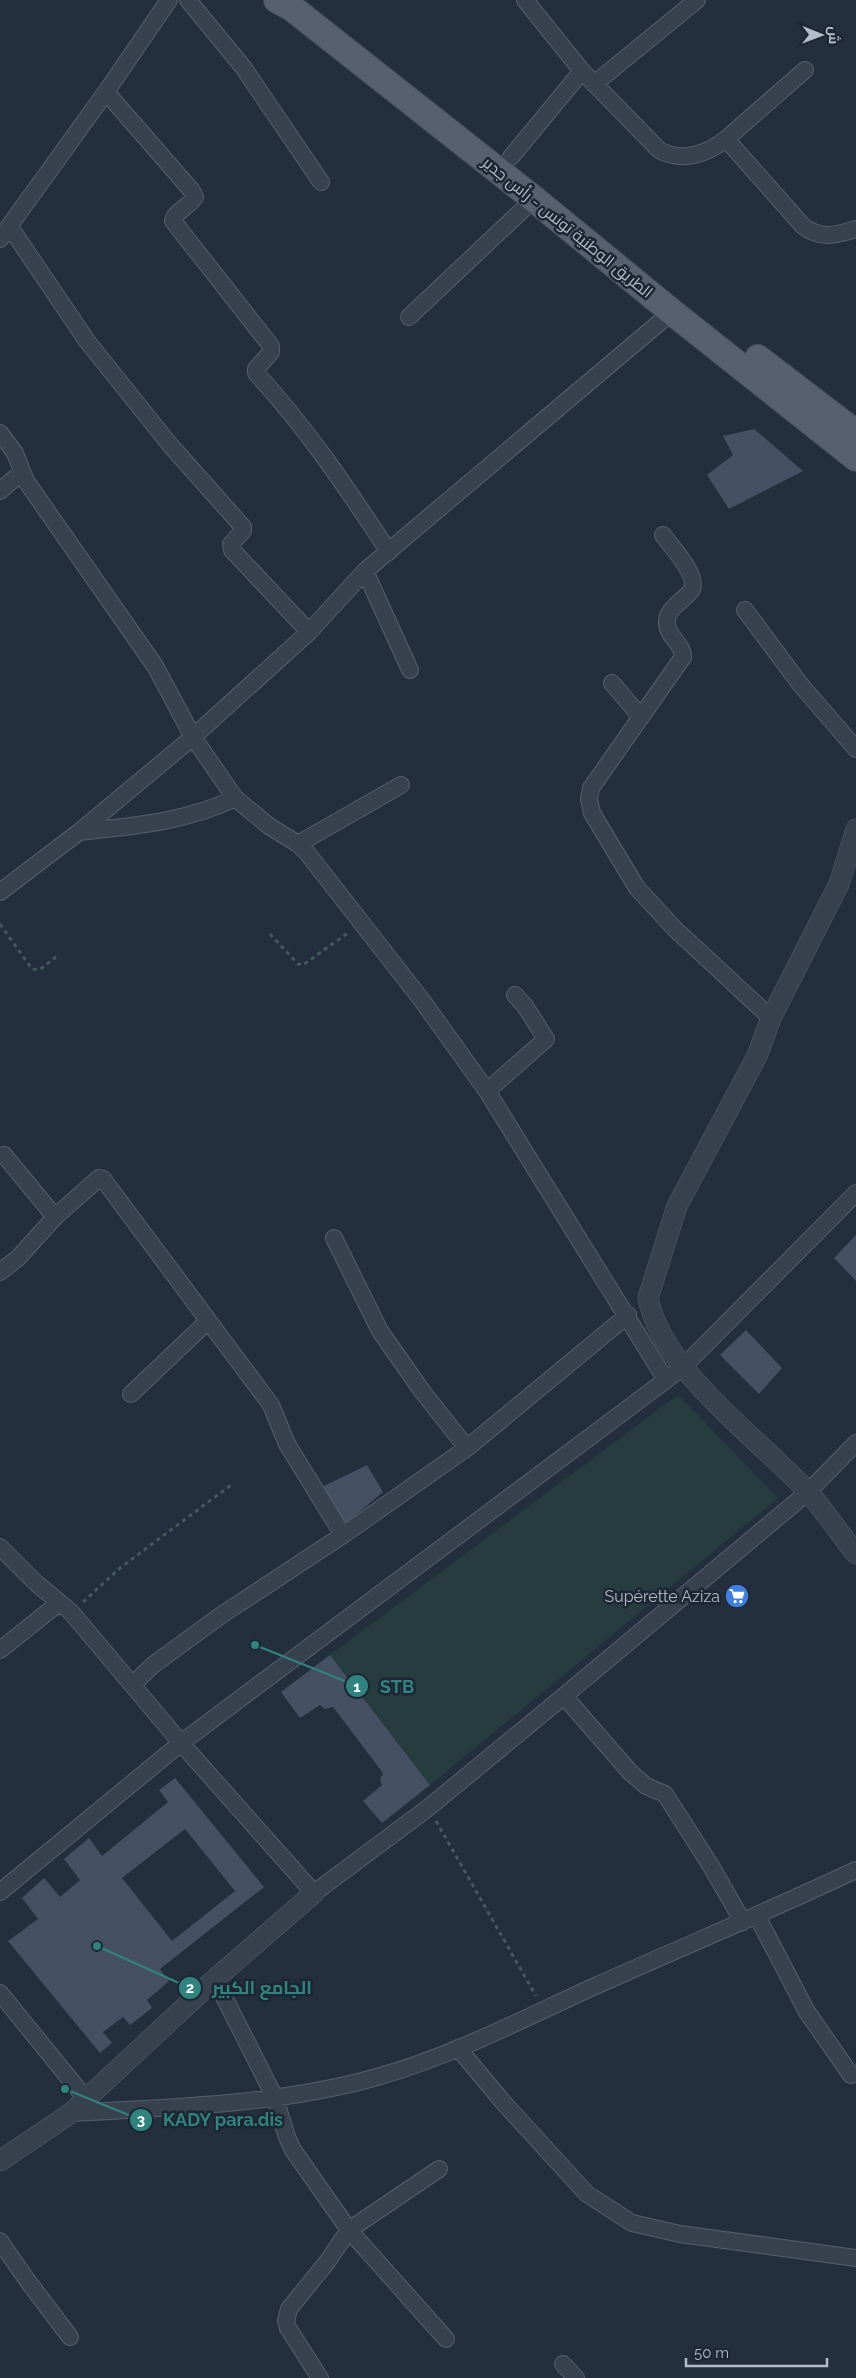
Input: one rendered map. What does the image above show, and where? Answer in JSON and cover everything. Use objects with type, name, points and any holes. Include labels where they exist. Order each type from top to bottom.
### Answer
[{"type":"main road","name":"الطريق الوطنية تونس - رأس جدير","points":[[278,0],[292,8],[534,198],[672,312],[856,458]]},
{"type":"main road","name":"الطريق الوطنية تونس - رأس جدير","points":[[312,0],[366,47],[511,157],[689,306],[856,433]]},
{"type":"street","points":[[169,0],[5,233],[87,341],[171,446],[243,526],[243,531],[231,544],[232,550],[309,632]]},
{"type":"street","points":[[188,0],[243,67],[321,182]]},
{"type":"street","points":[[525,0],[582,71],[652,143],[668,155],[688,156],[716,147],[806,70]]},
{"type":"street","points":[[594,84],[697,0]]},
{"type":"street","points":[[511,157],[582,71]]},
{"type":"street","points":[[106,92],[192,191],[195,198],[173,220],[270,346],[271,352],[256,369],[256,373],[289,409],[332,466],[389,552]]},
{"type":"street","points":[[726,139],[803,226],[813,233],[826,236],[856,229]]},
{"type":"street","points":[[409,317],[534,198]]},
{"type":"street","points":[[0,892],[79,832],[193,737],[309,632],[365,571],[672,312]]},
{"type":"street","points":[[0,433],[15,453],[22,472],[37,497],[154,666],[193,737],[235,798],[269,826],[298,844],[362,922],[487,1091],[628,1315],[674,1374],[808,1492],[856,1554]]},
{"type":"street","points":[[0,491],[22,472]]},
{"type":"street","points":[[663,535],[689,571],[693,583],[692,589],[671,610],[667,619],[668,629],[683,652],[681,661],[640,716],[591,788],[592,813],[637,888],[675,929],[771,1018]]},
{"type":"street","points":[[365,571],[410,670]]},
{"type":"street","points":[[745,610],[800,684],[856,749]]},
{"type":"street","points":[[612,683],[640,716]]},
{"type":"street","points":[[298,844],[401,785]]},
{"type":"street","points":[[79,832],[144,825],[204,812],[235,798]]},
{"type":"street","points":[[674,1374],[651,1312],[648,1298],[678,1206],[757,1056],[771,1018],[840,884],[856,829]]},
{"type":"street","points":[[487,1091],[546,1038],[525,1006],[515,995]]},
{"type":"street","points":[[4,1155],[56,1217]]},
{"type":"street","points":[[0,1272],[18,1258],[56,1217],[102,1178],[271,1404],[287,1444],[343,1535]]},
{"type":"street","points":[[0,1892],[181,1743],[674,1374],[856,1194]]},
{"type":"street","points":[[334,1238],[380,1331],[422,1391],[467,1448]]},
{"type":"street","points":[[133,1684],[153,1665],[220,1616],[343,1535],[467,1448],[628,1315]]},
{"type":"street","points":[[131,1394],[208,1320]]},
{"type":"street","points":[[0,2161],[71,2113],[214,1979],[314,1893],[428,1808],[564,1696],[808,1492],[856,1443]]},
{"type":"street","points":[[0,1547],[65,1608],[314,1893]]},
{"type":"street","points":[[0,1650],[65,1608]]},
{"type":"street","points":[[564,1696],[630,1772],[646,1786],[665,1794],[711,1866],[750,1919],[807,2012],[852,2075]]},
{"type":"street","points":[[71,2113],[183,2107],[275,2098],[379,2077],[458,2048],[856,1870]]},
{"type":"street","points":[[214,1979],[275,2098],[287,2137],[294,2150],[349,2230],[446,2339]]},
{"type":"street","points":[[0,1993],[86,2098]]},
{"type":"street","points":[[458,2048],[503,2102],[587,2194],[632,2223],[680,2234],[856,2258]]},
{"type":"street","points":[[320,2378],[288,2328],[287,2314],[328,2262],[349,2230],[439,2170]]},
{"type":"street","points":[[0,2241],[70,2337]]},
{"type":"street","points":[[563,2364],[576,2378]]},
{"type":"path","points":[[270,934],[298,964],[303,965],[362,922]]},
{"type":"path","points":[[0,924],[32,969],[39,970],[56,957]]},
{"type":"path","points":[[65,1608],[231,1485]]},
{"type":"path","points":[[428,1808],[544,2009]]},
{"type":"green space","points":[[678,1395],[778,1498],[430,1785],[330,1655]]},
{"type":"building","points":[[754,429],[803,471],[729,509],[707,475],[733,455],[723,436]]},
{"type":"building","points":[[856,1235],[856,1281],[834,1258]]},
{"type":"building","points":[[746,1330],[782,1368],[759,1394],[720,1355]]},
{"type":"building","points":[[367,1465],[383,1492],[344,1525],[320,1488]]},
{"type":"building","points":[[330,1655],[430,1785],[382,1823],[363,1801],[382,1785],[380,1779],[383,1773],[333,1707],[325,1709],[320,1705],[300,1718],[281,1692]]},
{"type":"building","points":[[175,1778],[264,1887],[160,1969],[169,1981],[147,2000],[152,2008],[130,2025],[123,2017],[103,2032],[112,2043],[100,2053],[8,1941],[38,1919],[22,1898],[44,1878],[60,1897],[80,1880],[64,1859],[89,1838],[102,1856],[168,1802],[159,1790]],"holes":[[[185,1829],[235,1891],[172,1941],[122,1878]]]},
{"type":"place","name":"Supérette Aziza","points":[[737,1596]]},
{"type":"place","name":"STB","points":[[255,1645]]},
{"type":"place","name":"الجامع الكبير","points":[[97,1946]]},
{"type":"place","name":"KADY para.dis","points":[[65,2089]]}]
